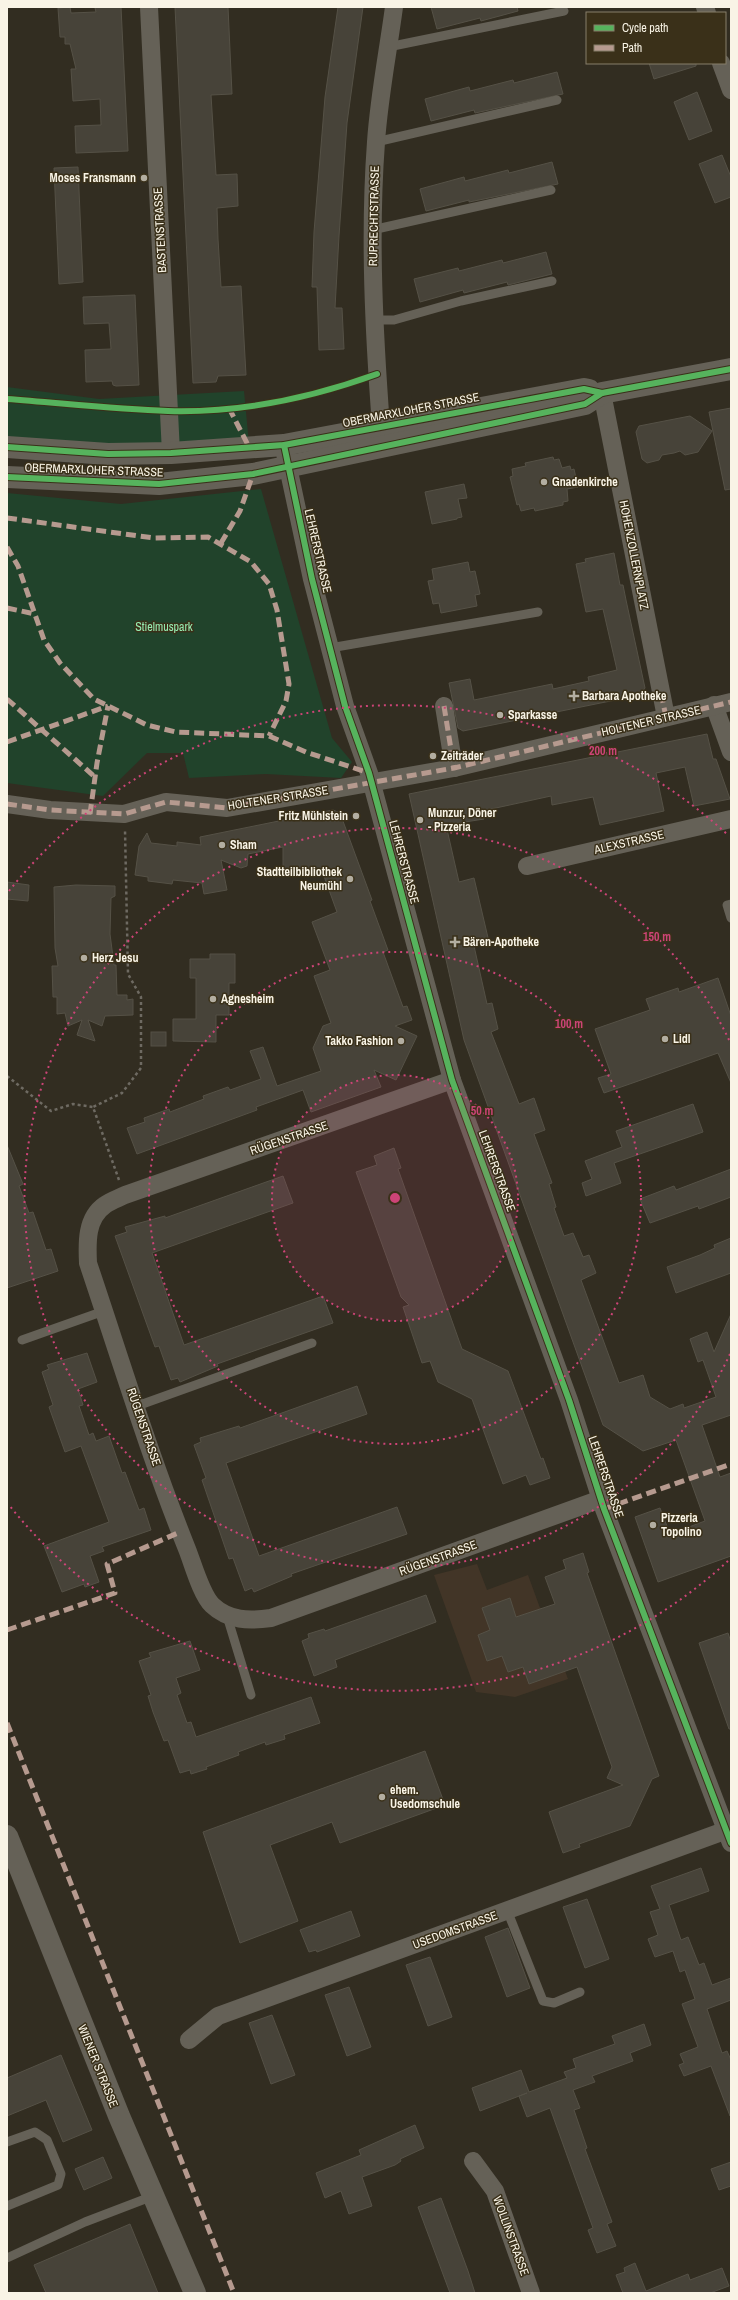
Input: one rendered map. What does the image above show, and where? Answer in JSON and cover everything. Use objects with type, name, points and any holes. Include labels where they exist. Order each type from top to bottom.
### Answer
[{"type":"street","name":"BASTENSTRASSE","points":[[149,7],[171,453]]},
{"type":"street","name":"RUPRECHTSTRASSE","points":[[381,426],[373,320],[372,230],[376,142],[394,7]]},
{"type":"street","points":[[721,64],[731,90]]},
{"type":"street","name":"OBERMARXLOHER STRASSE","points":[[7,477],[159,484],[253,474],[585,404],[602,393],[731,369]]},
{"type":"street","name":"OBERMARXLOHER STRASSE","points":[[7,447],[108,454],[171,453],[284,445],[584,389],[602,393]]},
{"type":"street","name":"HOHENZOLLERNPLATZ","points":[[602,393],[666,717]]},
{"type":"street","name":"LEHRERSTRASSE","points":[[284,445],[330,648],[345,706],[371,782],[452,1080],[569,1400],[601,1499],[729,1836]]},
{"type":"street","points":[[722,704],[731,752]]},
{"type":"street","name":"HOLTENER STRASSE","points":[[7,804],[56,811],[124,814],[166,802],[227,808],[454,768],[722,704]]},
{"type":"street","points":[[444,706],[454,768]]},
{"type":"street","name":"ALEXSTRASSE","points":[[527,866],[731,819]]},
{"type":"street","name":"RÜGENSTRASSE","points":[[452,1080],[125,1195],[104,1205],[92,1222],[87,1242],[88,1263],[180,1532],[205,1594],[211,1604],[227,1616],[244,1620],[271,1618],[601,1499]]},
{"type":"street","name":"WIENER STRASSE","points":[[7,1836],[49,1946],[195,2293]]},
{"type":"street","name":"USEDOMSTRASSE","points":[[189,2040],[218,2016],[507,1910],[729,1836]]},
{"type":"street","name":"WOLLINSTRASSE","points":[[473,2161],[495,2191],[531,2293]]},
{"type":"lane","points":[[388,47],[564,11]]},
{"type":"lane","points":[[376,142],[557,100]]},
{"type":"lane","points":[[372,230],[551,190]]},
{"type":"lane","points":[[373,320],[394,320],[461,301],[552,281]]},
{"type":"lane","points":[[330,648],[538,612]]},
{"type":"lane","points":[[731,904],[727,905],[731,918]]},
{"type":"lane","points":[[22,1340],[104,1311]]},
{"type":"lane","points":[[137,1406],[312,1343]]},
{"type":"lane","points":[[227,1616],[250,1695]]},
{"type":"lane","points":[[507,1910],[543,2001],[554,2003],[580,1992]]},
{"type":"lane","points":[[7,2142],[35,2132],[47,2140],[61,2174],[58,2185],[7,2206]]},
{"type":"lane","points":[[7,2258],[85,2222],[153,2196]]},
{"type":"path","points":[[7,1076],[51,1111],[72,1104],[93,1106],[122,1093],[141,1068],[140,997],[128,974],[124,814]]},
{"type":"path","points":[[93,1106],[125,1195]]},
{"type":"shaded area","points":[[477,1564],[487,1590],[528,1575],[540,1608],[542,1608],[568,1679],[515,1697],[476,1692],[434,1575]]},
{"type":"green space","points":[[7,387],[99,399],[244,391],[249,444],[7,443]]},
{"type":"green space","name":"Stielmuspark","points":[[261,489],[332,738],[352,762],[341,778],[266,774],[189,778],[183,753],[147,753],[103,796],[7,783],[7,493],[121,504]]},
{"type":"building","points":[[70,7],[71,13],[96,12],[95,8],[98,7],[121,7],[128,151],[76,153],[75,126],[101,125],[100,99],[73,101],[71,69],[76,69],[70,44],[65,44],[65,37],[60,37],[58,8]]},
{"type":"building","points":[[175,7],[228,7],[232,94],[211,95],[216,175],[237,174],[238,206],[217,208],[218,239],[221,287],[241,286],[246,375],[218,376],[216,382],[193,383]]},
{"type":"building","points":[[338,7],[363,7],[347,123],[335,308],[342,308],[344,349],[319,350],[317,287],[312,287],[314,232],[325,97]]},
{"type":"building","points":[[431,7],[517,7],[518,11],[481,21],[480,18],[437,29]]},
{"type":"building","points":[[649,64],[696,64],[696,66],[654,79]]},
{"type":"building","points":[[557,72],[563,94],[475,113],[474,110],[431,121],[425,99],[469,87],[470,91],[513,80],[514,83]]},
{"type":"building","points":[[697,92],[712,131],[689,140],[674,102]]},
{"type":"building","points":[[722,155],[731,177],[731,197],[715,203],[699,164]]},
{"type":"building","points":[[552,162],[558,184],[469,202],[469,200],[426,211],[420,189],[464,177],[465,181],[508,170],[509,173]]},
{"type":"building","points":[[78,167],[83,282],[59,284],[54,168]]},
{"type":"building","points":[[546,252],[552,274],[508,285],[507,282],[464,293],[463,290],[420,302],[414,279],[458,268],[459,271],[502,260],[503,263]]},
{"type":"building","points":[[135,295],[139,385],[116,386],[113,385],[112,381],[86,382],[85,350],[111,349],[109,323],[84,324],[83,297]]},
{"type":"building","points":[[731,408],[731,489],[725,490],[709,412]]},
{"type":"building","points":[[690,416],[712,431],[698,452],[685,455],[680,451],[662,455],[659,460],[647,463],[642,459],[636,432],[639,426]]},
{"type":"building","name":"Gnadenkirche","points":[[553,457],[554,460],[559,459],[562,468],[570,466],[571,470],[574,469],[578,487],[567,489],[568,501],[563,502],[563,505],[535,511],[534,508],[521,511],[519,504],[517,505],[510,477],[513,476],[512,469],[526,466],[525,463]]},
{"type":"building","points":[[464,484],[467,498],[458,499],[462,517],[432,524],[425,492]]},
{"type":"building","points":[[614,553],[620,585],[623,585],[645,688],[640,695],[463,731],[458,728],[449,683],[470,679],[474,700],[552,684],[553,689],[589,681],[588,677],[617,670],[603,609],[586,612],[576,564],[586,562],[585,559]]},
{"type":"building","points":[[468,562],[470,572],[475,571],[480,594],[475,595],[477,606],[441,613],[439,603],[433,604],[428,581],[434,580],[432,569]]},
{"type":"building","points":[[707,734],[713,759],[716,759],[730,799],[694,806],[685,767],[656,773],[664,811],[600,825],[593,797],[552,805],[551,796],[482,811],[484,819],[446,825],[459,882],[474,878],[489,942],[474,946],[487,1004],[492,1003],[498,1029],[491,1032],[519,1104],[534,1098],[545,1130],[534,1134],[552,1183],[549,1184],[556,1207],[554,1208],[564,1236],[573,1233],[583,1257],[589,1255],[596,1273],[581,1280],[619,1383],[643,1375],[650,1397],[670,1409],[683,1404],[684,1408],[716,1397],[703,1360],[698,1362],[690,1339],[707,1332],[714,1352],[731,1314],[731,1415],[702,1425],[720,1477],[731,1473],[731,1556],[658,1582],[635,1517],[660,1508],[670,1534],[705,1521],[676,1440],[643,1451],[603,1425],[464,1040],[409,794]]},
{"type":"building","points":[[333,810],[340,813],[372,900],[370,901],[388,950],[383,952],[403,1007],[407,1006],[412,1020],[395,1026],[417,1036],[396,1080],[374,1070],[381,1087],[311,1112],[303,1090],[256,1107],[257,1110],[137,1154],[127,1128],[145,1122],[144,1118],[169,1109],[170,1112],[204,1099],[203,1096],[228,1087],[230,1090],[261,1079],[250,1051],[263,1047],[277,1086],[321,1071],[313,1048],[323,1026],[331,1023],[314,976],[330,970],[312,922],[337,912],[321,868],[295,876],[292,868],[283,870],[283,847],[248,854],[247,866],[241,868],[221,860],[227,890],[204,894],[202,883],[173,880],[172,884],[148,881],[148,877],[135,875],[139,846],[147,833],[151,843],[177,846],[177,842],[201,845],[200,837]]},
{"type":"building","points":[[7,882],[29,885],[28,901],[7,899]]},
{"type":"building","name":"Herz Jesu","points":[[76,885],[115,886],[115,896],[111,898],[110,934],[114,965],[116,965],[117,995],[127,995],[127,1000],[133,999],[133,1015],[105,1016],[102,1026],[88,1020],[95,1041],[77,1035],[82,1020],[68,1026],[65,1013],[57,1014],[57,997],[53,997],[52,966],[58,966],[55,948],[54,887]]},
{"type":"building","name":"Agnesheim","points":[[210,954],[235,954],[235,983],[229,983],[229,1015],[216,1015],[216,1042],[173,1041],[173,1019],[196,1019],[196,978],[190,978],[190,959],[210,959]]},
{"type":"building","name":"Lidl","points":[[718,978],[731,1016],[731,1083],[718,1053],[604,1093],[598,1078],[611,1074],[595,1029],[650,1010],[646,999],[678,988],[679,992]]},
{"type":"building","points":[[151,1032],[166,1032],[166,1046],[151,1046]]},
{"type":"building","points":[[693,1104],[703,1132],[614,1163],[621,1183],[586,1196],[582,1183],[592,1179],[585,1161],[622,1147],[616,1131]]},
{"type":"building","points":[[7,1145],[23,1184],[19,1186],[29,1213],[33,1212],[46,1250],[51,1249],[58,1271],[7,1288]]},
{"type":"building","points":[[394,1148],[401,1168],[398,1169],[462,1349],[508,1371],[541,1459],[543,1458],[550,1478],[530,1485],[526,1475],[503,1484],[472,1399],[438,1382],[430,1361],[422,1363],[403,1307],[409,1305],[401,1297],[356,1172],[377,1165],[374,1156]]},
{"type":"building","points":[[731,1169],[731,1197],[699,1209],[698,1206],[650,1223],[640,1199],[674,1186],[676,1190]]},
{"type":"building","points":[[283,1176],[293,1203],[152,1253],[184,1345],[323,1296],[333,1323],[217,1364],[218,1366],[180,1382],[178,1378],[171,1380],[159,1346],[155,1347],[115,1236],[127,1232],[125,1227],[165,1216],[165,1218]]},
{"type":"building","points":[[731,1238],[731,1273],[676,1293],[667,1267],[700,1255],[715,1248],[714,1245]]},
{"type":"building","points":[[87,1353],[97,1382],[78,1389],[83,1405],[79,1406],[89,1435],[93,1433],[96,1441],[109,1436],[122,1473],[125,1472],[139,1510],[144,1508],[151,1530],[102,1547],[104,1551],[90,1556],[99,1582],[85,1587],[84,1584],[62,1592],[44,1546],[109,1522],[81,1446],[65,1452],[49,1407],[53,1405],[42,1372],[49,1369],[47,1365]]},
{"type":"building","points":[[357,1386],[367,1414],[226,1463],[259,1556],[397,1507],[407,1534],[291,1574],[292,1576],[254,1592],[252,1588],[245,1591],[233,1558],[229,1559],[202,1480],[206,1478],[194,1445],[201,1442],[200,1438],[239,1426],[240,1428]]},
{"type":"building","points":[[583,1553],[589,1572],[587,1573],[659,1776],[652,1779],[630,1826],[579,1844],[580,1847],[563,1853],[549,1812],[623,1785],[607,1778],[612,1767],[577,1667],[529,1684],[523,1667],[508,1672],[502,1656],[487,1661],[478,1635],[490,1630],[482,1608],[510,1598],[516,1617],[555,1604],[545,1577],[566,1569],[563,1560]]},
{"type":"building","points":[[426,1595],[436,1622],[335,1660],[337,1667],[314,1676],[302,1641],[309,1638],[308,1634],[324,1629],[325,1631]]},
{"type":"building","points":[[728,1633],[731,1642],[731,1729],[729,1729],[699,1643]]},
{"type":"building","points":[[190,1641],[200,1670],[176,1678],[181,1693],[177,1695],[187,1723],[191,1722],[196,1737],[311,1697],[320,1723],[284,1735],[285,1739],[266,1745],[265,1742],[238,1752],[239,1755],[206,1767],[207,1769],[191,1774],[190,1770],[180,1773],[168,1740],[164,1741],[153,1712],[148,1696],[151,1695],[139,1661],[151,1657],[149,1653]]},
{"type":"building","points":[[425,1751],[445,1805],[340,1843],[332,1822],[270,1845],[298,1921],[240,1943],[203,1832]]},
{"type":"building","points":[[701,1868],[709,1891],[669,1905],[681,1940],[688,1937],[699,1965],[704,1963],[712,1985],[731,1978],[731,2000],[707,2009],[722,2053],[727,2051],[731,2060],[730,2116],[711,2066],[684,2076],[679,2065],[684,2063],[680,2054],[698,2047],[682,2004],[695,1999],[685,1970],[680,1972],[673,1951],[655,1957],[648,1939],[658,1935],[650,1912],[660,1909],[651,1886]]},
{"type":"building","points":[[587,1899],[609,1959],[585,1968],[563,1907]]},
{"type":"building","points":[[351,1911],[360,1936],[317,1952],[316,1950],[309,1952],[300,1930]]},
{"type":"building","points":[[508,1928],[530,1988],[507,1997],[485,1937]]},
{"type":"building","points":[[430,1957],[452,2017],[428,2026],[406,1965]]},
{"type":"building","points":[[349,1987],[371,2047],[347,2056],[325,1995]]},
{"type":"building","points":[[272,2015],[295,2075],[271,2084],[249,2023]]},
{"type":"building","points":[[644,2024],[651,2045],[630,2053],[633,2061],[592,2076],[595,2082],[573,2090],[580,2108],[574,2110],[587,2148],[585,2149],[612,2222],[607,2224],[616,2246],[597,2253],[588,2230],[593,2228],[550,2108],[527,2117],[519,2096],[480,2111],[472,2088],[521,2070],[529,2092],[567,2078],[564,2072],[576,2068],[573,2059],[615,2044],[612,2036]]},
{"type":"building","points":[[61,2055],[92,2130],[63,2142],[46,2100],[7,2116],[7,2078]]},
{"type":"building","points":[[415,2125],[424,2148],[400,2159],[401,2161],[395,2165],[362,2177],[372,2206],[349,2214],[341,2191],[325,2198],[316,2173],[361,2155],[359,2150]]},
{"type":"building","points":[[103,2157],[112,2178],[84,2190],[75,2169]]},
{"type":"building","points":[[731,2162],[731,2186],[719,2190],[711,2169]]},
{"type":"building","points":[[441,2198],[475,2293],[450,2293],[418,2207]]},
{"type":"building","points":[[130,2224],[158,2293],[46,2293],[34,2265]]},
{"type":"building","points":[[635,2263],[646,2291],[688,2274],[690,2280],[722,2268],[729,2286],[710,2293],[623,2293],[616,2275],[625,2272],[624,2268]]},
{"type":"marked path","points":[[229,408],[249,447]]},
{"type":"marked path","points":[[221,543],[240,511],[253,474]]},
{"type":"marked path","points":[[7,518],[154,538],[208,537],[251,562],[269,584],[277,610],[289,684],[286,701],[269,736]]},
{"type":"marked path","points":[[7,547],[18,566],[44,640],[60,663],[94,699],[147,725],[176,732],[269,736],[306,752],[369,773]]},
{"type":"marked path","points":[[7,608],[35,614]]},
{"type":"marked path","points":[[661,693],[666,717]]},
{"type":"marked path","points":[[7,699],[95,777]]},
{"type":"marked path","points":[[7,804],[50,810],[124,814],[166,802],[227,808],[454,768],[731,702]]},
{"type":"marked path","points":[[7,742],[108,706]]},
{"type":"marked path","points":[[90,814],[97,763],[108,706]]},
{"type":"marked path","points":[[444,706],[454,768]]},
{"type":"marked path","points":[[604,1509],[731,1464]]},
{"type":"marked path","points":[[7,1630],[115,1593],[107,1564],[180,1532]]},
{"type":"marked path","points":[[7,1723],[234,2293]]},
{"type":"cycle path","points":[[7,477],[159,484],[253,474],[585,404],[602,393],[731,369]]},
{"type":"cycle path","points":[[7,399],[148,410],[194,411],[247,406],[300,397],[352,383],[377,374]]},
{"type":"cycle path","points":[[7,447],[108,454],[171,453],[284,445],[584,389],[602,393]]},
{"type":"cycle path","points":[[284,445],[312,579],[345,706],[369,773],[452,1080],[569,1400],[604,1509],[731,1843]]},
{"type":"place","name":"Moses Fransmann","points":[[144,178]]},
{"type":"place","name":"Gnadenkirche","points":[[544,482]]},
{"type":"place","name":"Barbara Apotheke","points":[[574,696]]},
{"type":"place","name":"Sparkasse","points":[[500,715]]},
{"type":"place","name":"Zeiträder","points":[[433,756]]},
{"type":"place","name":"Fritz Mühlstein","points":[[356,816]]},
{"type":"place","name":"Munzur, Döner - Pizzeria","points":[[420,820]]},
{"type":"place","name":"Sham","points":[[222,845]]},
{"type":"place","name":"Stadtteilbibliothek Neumühl","points":[[350,879]]},
{"type":"place","name":"Bären-Apotheke","points":[[455,942]]},
{"type":"place","name":"Herz Jesu","points":[[84,958]]},
{"type":"place","name":"Agnesheim","points":[[213,999]]},
{"type":"place","name":"Lidl","points":[[665,1039]]},
{"type":"place","name":"Takko Fashion","points":[[401,1041]]},
{"type":"place","name":"Pizzeria Topolino","points":[[653,1525]]},
{"type":"place","name":"ehem. Usedomschule","points":[[382,1797]]}]
